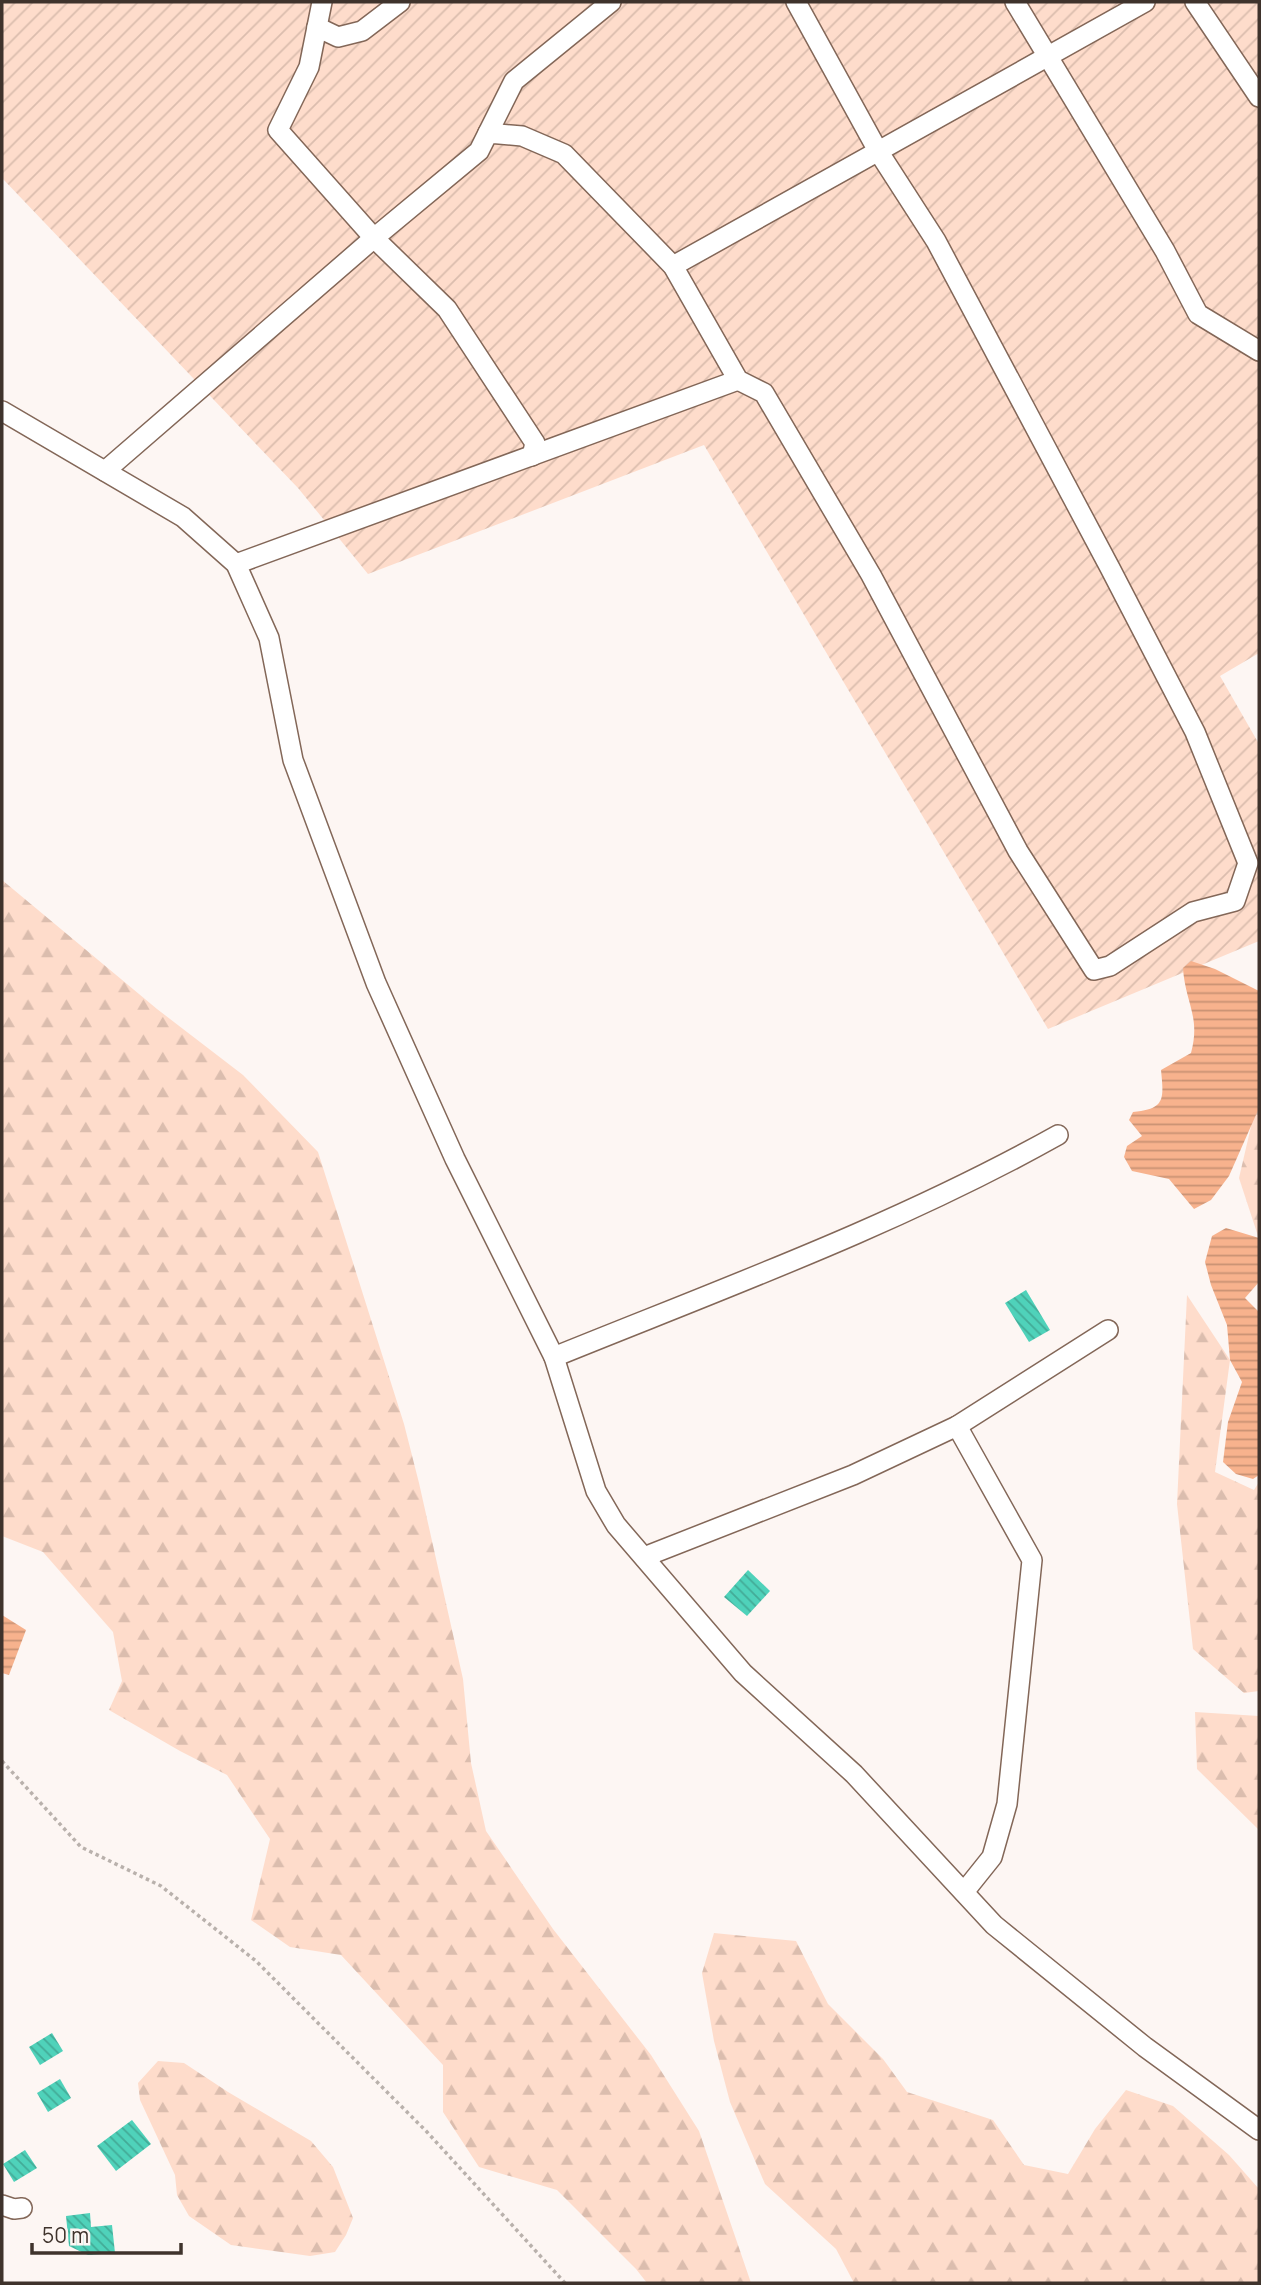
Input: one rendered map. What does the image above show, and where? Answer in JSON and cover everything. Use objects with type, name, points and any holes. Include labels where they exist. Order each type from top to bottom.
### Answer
[{"type":"street","points":[[322,2],[309,67],[278,130],[374,238],[447,309],[535,443],[532,456]]},
{"type":"street","points":[[317,27],[338,37],[362,31],[400,2]]},
{"type":"street","points":[[104,471],[479,151],[514,81],[611,2]]},
{"type":"street","points":[[488,133],[522,136],[564,154],[673,266],[738,380],[764,393],[871,575],[1018,851],[1094,970],[1110,966],[1193,912],[1235,901],[1248,863],[1195,733],[936,241],[878,151],[796,2]]},
{"type":"street","points":[[1015,2],[1165,251],[1198,314],[1259,351]]},
{"type":"street","points":[[673,266],[1145,2]]},
{"type":"street","points":[[1195,2],[1259,97]]},
{"type":"street","points":[[236,564],[738,380]]},
{"type":"street","points":[[2,411],[183,517],[236,564],[269,638],[293,760],[376,983],[455,1159],[554,1357],[596,1491],[616,1525],[743,1673],[854,1773],[993,1925],[1145,2047],[1259,2130]]},
{"type":"street","points":[[554,1357],[854,1236],[999,1167],[1058,1135]]},
{"type":"street","points":[[644,1557],[853,1475],[957,1426],[1108,1330]]},
{"type":"street","points":[[957,1426],[1032,1560],[1007,1804],[992,1857],[964,1892]]},
{"type":"street","points":[[2,2205],[14,2210],[22,2208]]},
{"type":"path","points":[[2,1761],[81,1847],[161,1886],[256,1961],[428,2132],[565,2283]]},
{"type":"green space","points":[[2,2],[1259,2],[1259,653],[1220,676],[1259,744],[1259,941],[1048,1029],[704,445],[368,574],[298,488],[2,178]]},
{"type":"green space","points":[[2,880],[157,1009],[243,1075],[318,1152],[404,1424],[419,1483],[463,1679],[471,1763],[486,1831],[553,1929],[651,2055],[699,2131],[751,2283],[647,2283],[557,2190],[479,2167],[443,2112],[443,2065],[341,1955],[290,1947],[251,1920],[270,1839],[227,1775],[109,1710],[122,1681],[113,1632],[43,1552],[2,1536]]},
{"type":"green space","points":[[1259,1092],[1259,1239],[1239,1178]]},
{"type":"green space","points":[[1187,1295],[1230,1360],[1215,1472],[1254,1490],[1259,1482],[1259,1691],[1244,1693],[1193,1649],[1177,1504]]},
{"type":"green space","points":[[1195,1712],[1259,1716],[1259,1830],[1197,1769]]},
{"type":"green space","points":[[714,1933],[796,1941],[828,2004],[883,2059],[907,2092],[993,2120],[1024,2165],[1068,2174],[1095,2129],[1126,2090],[1173,2106],[1229,2155],[1259,2189],[1259,2283],[854,2283],[836,2249],[765,2184],[730,2102],[714,2041],[702,1973]]},
{"type":"green space","points":[[158,2061],[184,2063],[311,2141],[333,2167],[353,2218],[335,2252],[310,2256],[231,2245],[189,2216],[177,2195],[175,2175],[140,2100],[138,2083]]},
{"type":"shaded area","points":[[1191,961],[1215,969],[1259,991],[1259,1108],[1229,1176],[1211,1200],[1194,1209],[1169,1179],[1132,1171],[1124,1157],[1127,1146],[1142,1136],[1129,1120],[1133,1112],[1144,1111],[1157,1105],[1162,1096],[1161,1070],[1191,1053],[1194,1029],[1183,968]]},
{"type":"shaded area","points":[[1226,1228],[1259,1238],[1259,1282],[1245,1298],[1259,1312],[1259,1475],[1253,1479],[1236,1474],[1223,1462],[1228,1422],[1242,1382],[1230,1360],[1227,1325],[1205,1262],[1212,1236]]},
{"type":"shaded area","points":[[2,1615],[26,1630],[9,1675],[2,1673]]},
{"type":"building","points":[[1026,1290],[1050,1330],[1029,1342],[1005,1303]]},
{"type":"building","points":[[748,1570],[770,1591],[747,1616],[724,1597]]},
{"type":"building","points":[[52,2033],[63,2051],[40,2065],[29,2047]]},
{"type":"building","points":[[60,2079],[71,2098],[48,2112],[37,2093]]},
{"type":"building","points":[[132,2120],[151,2144],[116,2171],[97,2146]]},
{"type":"building","points":[[25,2150],[37,2168],[14,2182],[3,2164]]},
{"type":"building","points":[[90,2213],[91,2227],[112,2225],[115,2253],[88,2255],[69,2246],[66,2216]]}]
